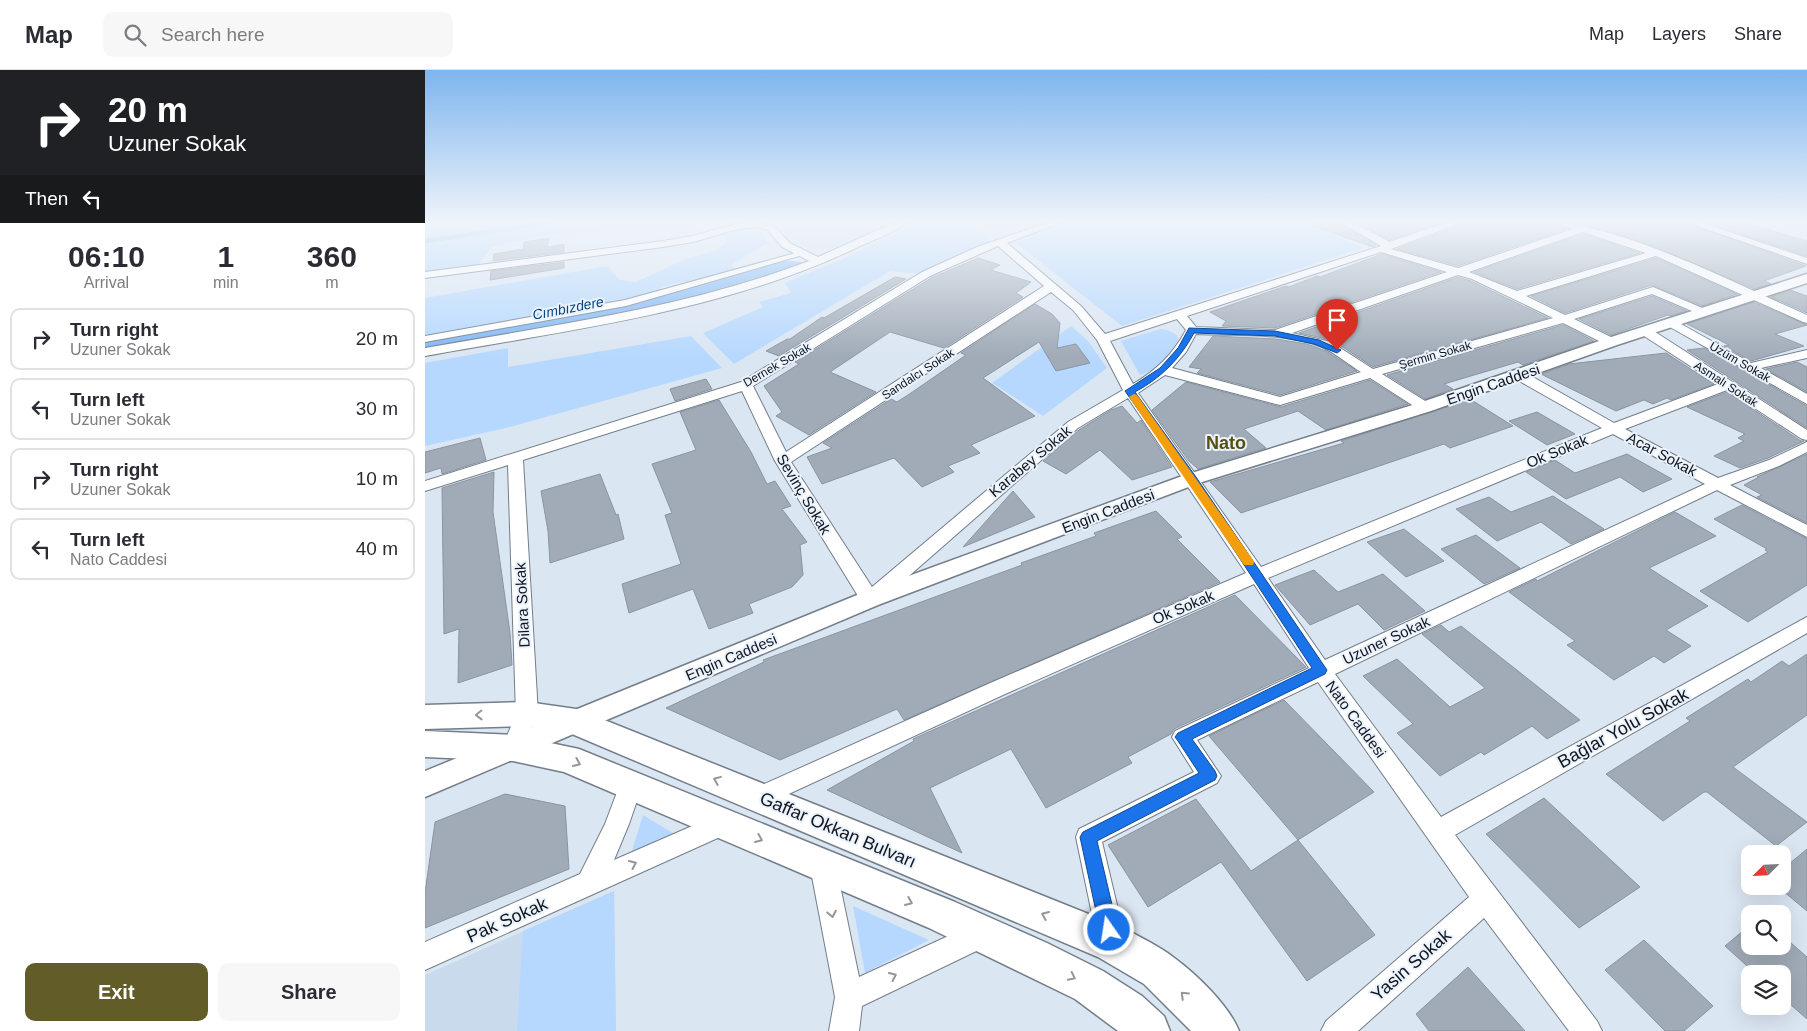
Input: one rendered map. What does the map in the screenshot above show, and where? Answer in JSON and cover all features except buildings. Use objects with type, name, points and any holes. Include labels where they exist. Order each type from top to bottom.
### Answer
[{"type":"main road","name":"Gaffar Okkan Bulvarı","points":[[425,717],[527,714],[575,722],[1112,943],[1157,970],[1203,1013],[1218,1031]]},
{"type":"main road","points":[[425,744],[513,748],[568,759],[982,934],[1089,985],[1127,1011],[1149,1031]]},
{"type":"street","points":[[425,275],[480,268]]},
{"type":"street","points":[[425,339],[626,303],[752,268]]},
{"type":"street","points":[[425,352],[635,315],[726,291],[796,268]]},
{"type":"street","name":"Dernek Sokak","points":[[425,486],[746,385],[926,274],[940,268]]},
{"type":"street","name":"Nato Caddesi","points":[[1030,268],[1090,322],[1103,339],[1130,391],[1321,670],[1486,898],[1587,1031]]},
{"type":"street","points":[[1103,339],[1180,315],[1241,291],[1317,268]]},
{"type":"street","points":[[1448,268],[1516,295],[1611,342]]},
{"type":"street","points":[[1275,334],[1472,268]]},
{"type":"street","points":[[1516,295],[1607,268]]},
{"type":"street","points":[[1690,268],[1807,320]]},
{"type":"street","name":"Engin Caddesi","points":[[425,784],[870,598],[1192,479],[1425,407],[1611,342],[1807,278]]},
{"type":"street","name":"Sandalcı Sokak","points":[[783,461],[1052,286]]},
{"type":"street","name":"Şermin Sokak","points":[[1163,370],[1280,401],[1563,319],[1653,290],[1703,312]]},
{"type":"street","points":[[1180,315],[1191,330],[1275,334],[1327,345],[1425,407]]},
{"type":"street","name":"Üzüm Sokak","points":[[1672,323],[1807,400]]},
{"type":"street","name":"Karabey Sokak","points":[[870,598],[1073,425],[1148,381],[1163,370],[1182,349],[1191,330]]},
{"type":"street","name":"Asmalı Sokak","points":[[1645,331],[1807,436]]},
{"type":"street","points":[[1749,367],[1807,354]]},
{"type":"street","name":"Acar Sokak","points":[[1519,375],[1612,428],[1807,532]]},
{"type":"street","name":"Sevinç Sokak","points":[[746,385],[783,461],[870,598]]},
{"type":"street","name":"Ok Sokak","points":[[759,797],[1000,686],[1257,575],[1612,428],[1728,385]]},
{"type":"street","points":[[1717,484],[1774,464],[1807,446]]},
{"type":"street","name":"Dilara Sokak","points":[[513,748],[527,714],[515,458]]},
{"type":"street","name":"Uzuner Sokak","points":[[1112,943],[1088,837],[1209,776],[1183,737],[1717,484]]},
{"type":"street","name":"Bağlar Yolu Sokak","points":[[1439,832],[1807,624]]},
{"type":"street","points":[[589,884],[617,827],[630,786]]},
{"type":"street","name":"Pak Sokak","points":[[425,956],[722,824]]},
{"type":"street","points":[[823,866],[849,997],[844,1031]]},
{"type":"street","name":"Yasin Sokak","points":[[1337,1031],[1486,898]]},
{"type":"street","points":[[849,997],[982,934]]},
{"type":"shaded area","points":[[425,268],[456,268],[425,272]]},
{"type":"shaded area","points":[[596,268],[609,268],[620,280],[636,282],[666,268],[734,268],[737,270],[713,278],[668,285],[652,294],[425,336],[425,298]]},
{"type":"shaded area","points":[[821,268],[934,268],[920,274],[890,271],[734,364],[703,333],[763,307],[759,302],[791,293],[785,283]]},
{"type":"shaded area","points":[[1048,268],[1302,268],[1122,326]]},
{"type":"shaded area","points":[[1071,326],[1088,341],[1107,368],[1043,416],[992,383]]},
{"type":"shaded area","points":[[1160,329],[1168,330],[1177,335],[1179,341],[1155,369],[1140,375],[1121,341]]},
{"type":"shaded area","points":[[691,336],[722,368],[510,427],[425,446],[425,363],[508,348],[508,367]]},
{"type":"shaded area","points":[[643,815],[678,836],[630,857]]},
{"type":"shaded area","points":[[614,891],[616,1031],[425,1031],[425,975]]},
{"type":"shaded area","points":[[614,891],[616,1031],[517,1031],[523,931]]},
{"type":"shaded area","points":[[853,906],[929,940],[865,973]]},
{"type":"water","points":[[755,268],[801,268],[674,305],[425,352],[425,339],[626,303]]},
{"type":"slow traffic","points":[[1134,397],[1249,562]]},
{"type":"district","name":"Nato","points":[[1226,443]]},
{"type":"route","points":[[1109,930],[1088,837],[1209,776],[1183,737],[1321,670],[1130,391],[1163,370],[1182,349],[1191,330],[1275,334],[1304,338],[1337,350]]},
{"type":"water label","name":"Cımbızdere","points":[[568,308]]}]
